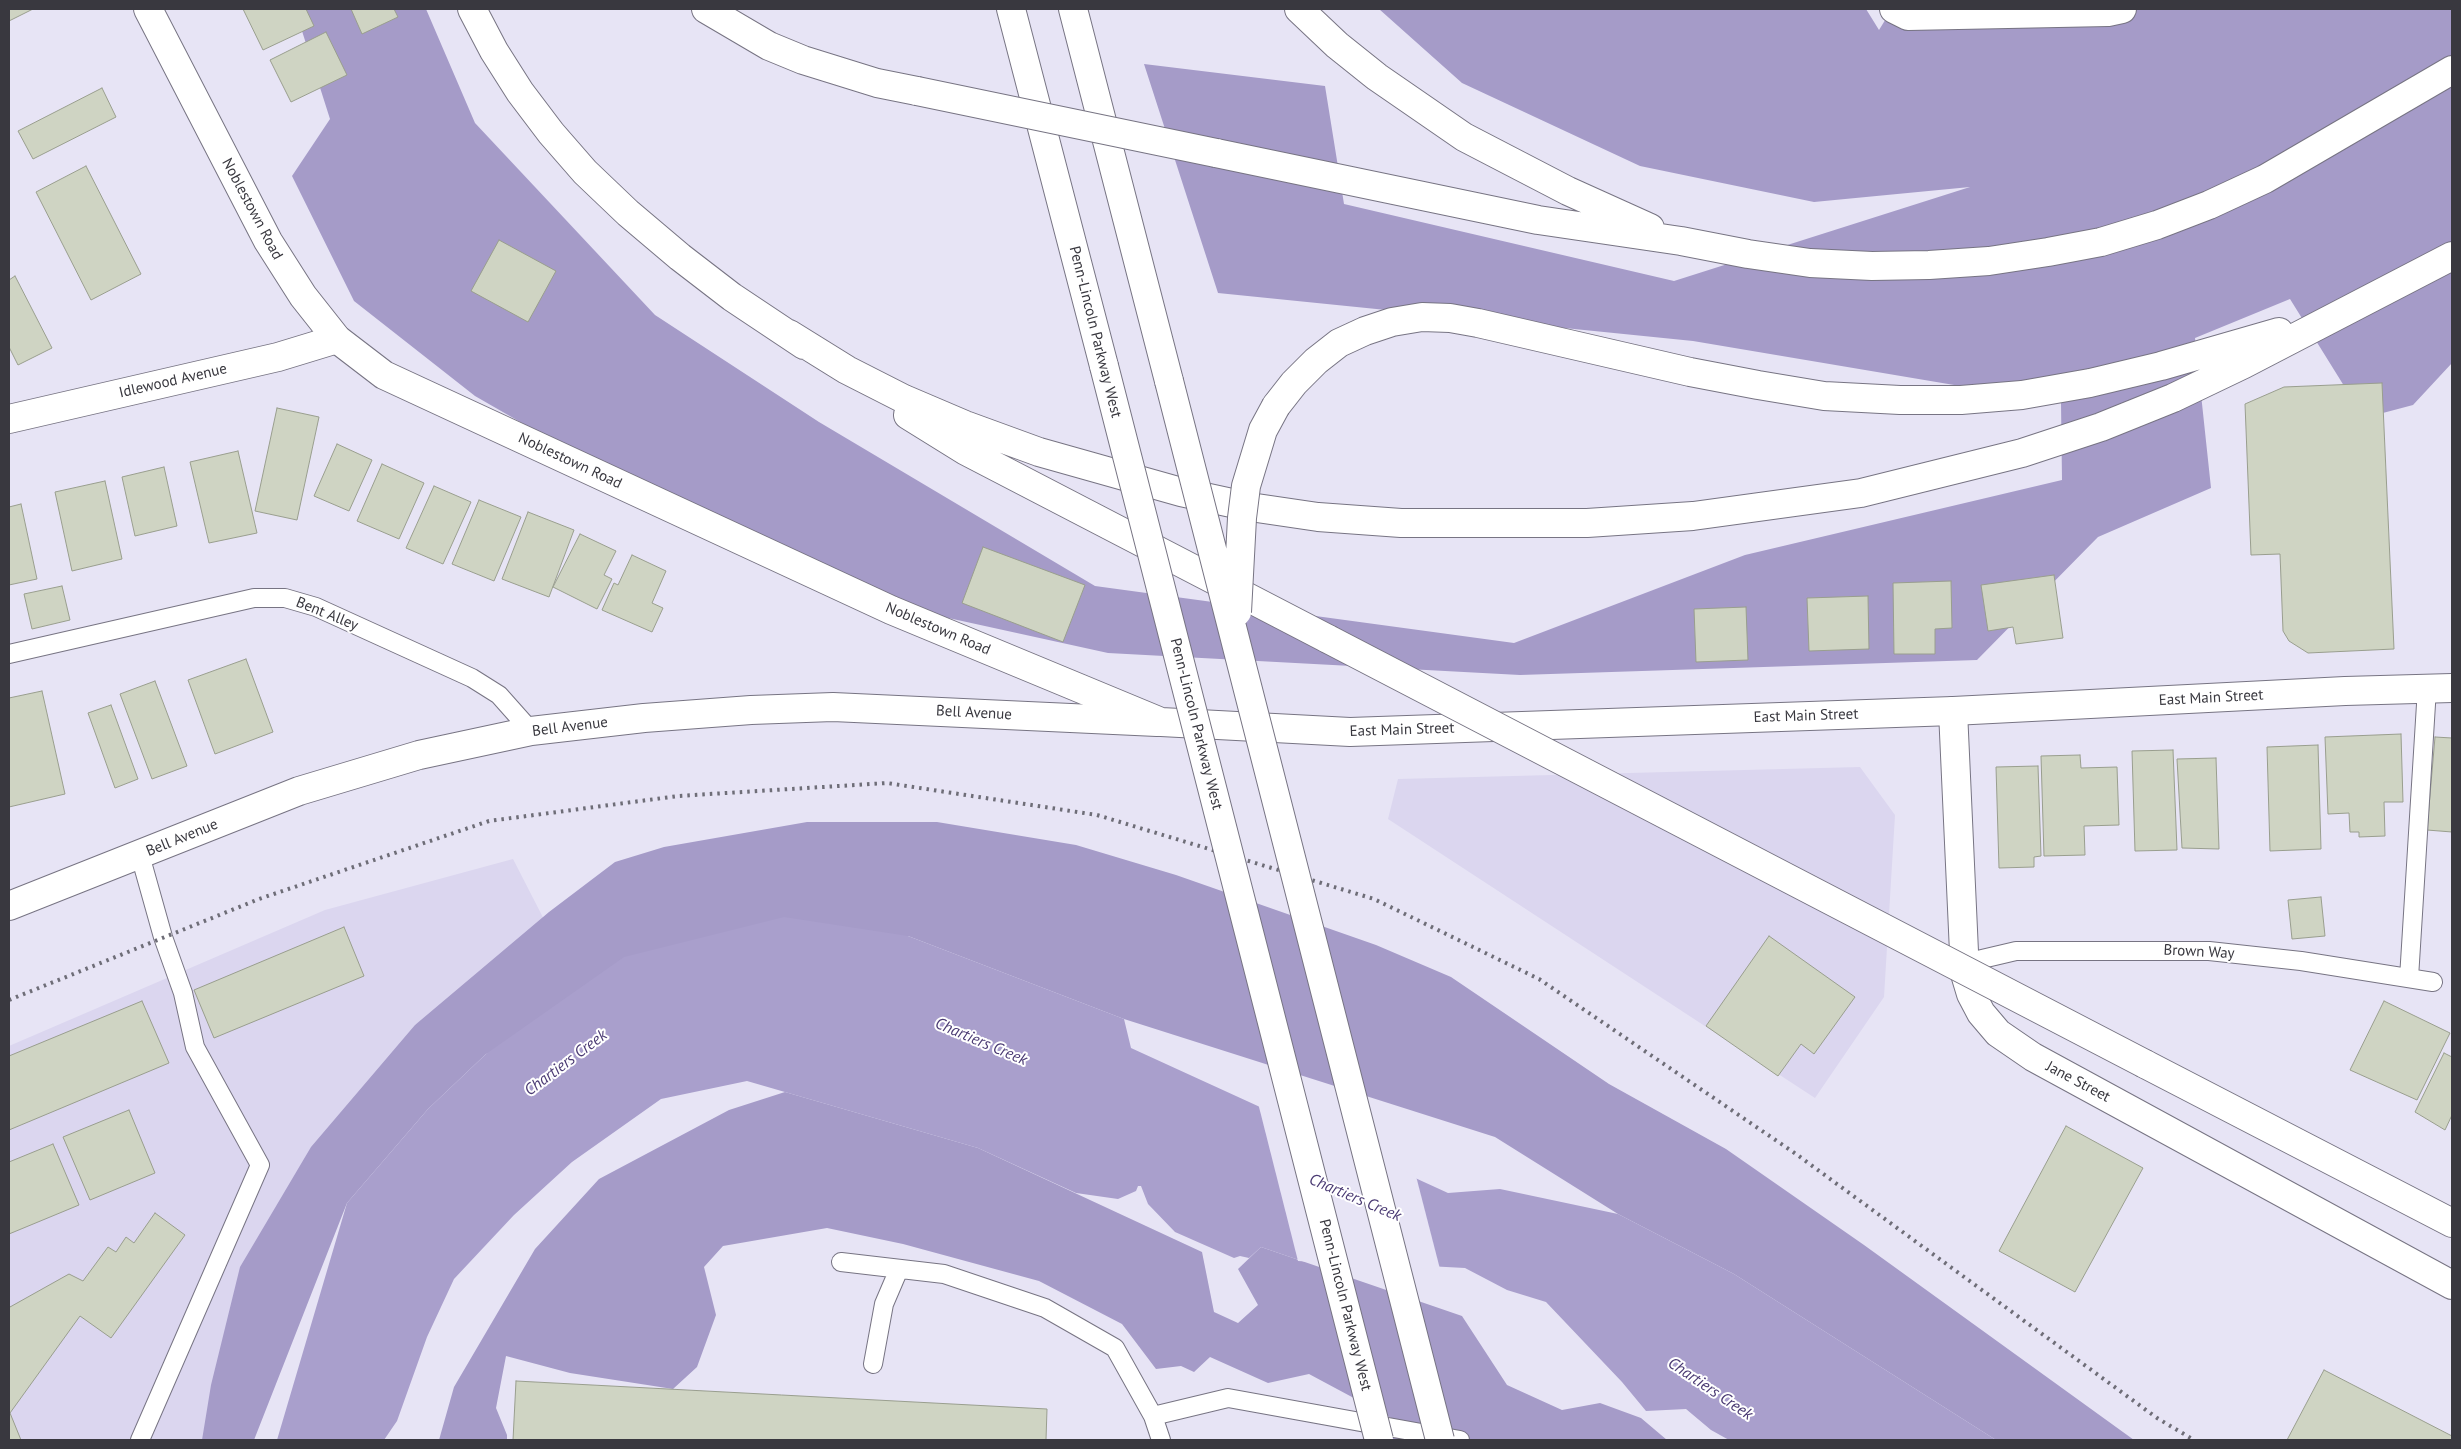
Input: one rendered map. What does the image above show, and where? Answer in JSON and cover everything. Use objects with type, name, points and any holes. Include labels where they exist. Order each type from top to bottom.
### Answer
[{"type":"main road","name":"Noblestown Road","points":[[148,9],[268,241],[303,296],[337,339],[384,375],[891,610],[1160,722]]},
{"type":"main road","points":[[472,9],[494,52],[550,133],[628,213],[680,257],[732,297],[847,370],[904,399],[1030,449],[1114,475],[1241,505],[1318,517],[1401,523],[1488,524],[1587,523],[1693,516],[1860,493],[1952,472],[2048,445],[2101,427],[2173,398],[2244,364],[2452,256]]},
{"type":"main road","points":[[706,9],[769,46],[803,60],[877,83],[1538,220],[1681,241],[1748,254],[1810,263],[1872,266],[1989,261],[2101,242],[2209,205],[2265,179],[2452,70]]},
{"type":"main road","name":"Penn-Lincoln Parkway West","points":[[1011,9],[1379,1440]]},
{"type":"main road","points":[[1073,9],[1440,1440]]},
{"type":"main road","points":[[1299,9],[1337,45],[1377,77],[1464,136],[1568,191],[1681,241]]},
{"type":"main road","points":[[1894,9],[1908,16],[2108,12],[2122,9]]},
{"type":"main road","points":[[1236,641],[1242,518],[1246,486],[1263,430],[1276,406],[1294,382],[1316,361],[1339,343],[1365,330],[1392,322],[1422,317],[1450,318],[1690,372],[1805,393],[1900,400],[1961,400],[2022,395],[2090,384],[2161,366],[2334,316]]},
{"type":"main road","points":[[789,334],[923,425],[966,451],[2452,1223]]},
{"type":"main road","name":"Idlewood Avenue","points":[[9,419],[278,357],[337,339]]},
{"type":"main road","name":"East Main Street","points":[[1160,722],[1350,732],[1953,711],[2440,688]]},
{"type":"main road","name":"Bell Avenue","points":[[9,906],[299,791],[419,756],[530,731],[644,718],[751,710],[833,707],[1160,722]]},
{"type":"main road","name":"Jane Street","points":[[1953,711],[1965,963],[1971,994],[1981,1013],[1998,1033],[2020,1050],[2452,1285]]},
{"type":"lane","name":"Bent Alley","points":[[9,654],[254,598],[284,598],[316,607],[472,678],[499,696],[530,731]]},
{"type":"lane","points":[[2409,978],[2440,688]]},
{"type":"lane","points":[[140,855],[163,938],[183,992],[195,1047],[260,1165],[140,1440]]},
{"type":"lane","name":"Brown Way","points":[[1965,963],[2016,951],[2209,951],[2301,961],[2433,982]]},
{"type":"lane","points":[[841,1262],[944,1274],[1045,1308],[1115,1348],[1153,1416],[1161,1440]]},
{"type":"lane","points":[[873,1364],[884,1304],[899,1269]]},
{"type":"lane","points":[[1153,1416],[1228,1398],[1460,1440]]},
{"type":"shaded area","points":[[295,9],[426,9],[475,123],[655,315],[819,422],[1095,586],[1514,643],[1745,555],[2062,480],[2061,403],[1693,341],[1218,293],[1144,64],[1325,86],[1344,204],[1674,281],[1970,187],[1814,202],[1640,166],[1462,83],[1379,9],[1866,9],[1879,30],[1892,9],[2452,9],[2452,363],[2413,405],[2364,418],[2290,299],[2195,338],[2211,488],[2098,537],[1977,660],[1520,675],[1108,653],[807,587],[475,396],[354,301],[292,176],[330,119]]},
{"type":"shaded area","points":[[1860,767],[1895,815],[1884,997],[1815,1098],[1388,819],[1398,779]]},
{"type":"shaded area","points":[[807,822],[937,822],[1076,845],[1176,875],[1376,945],[1451,977],[1609,1084],[1726,1149],[1864,1245],[2134,1440],[1996,1440],[1734,1274],[1618,1214],[1495,1137],[1124,1019],[908,936],[486,1054],[428,1109],[347,1203],[254,1440],[202,1440],[211,1385],[240,1267],[311,1147],[415,1025],[549,912],[615,862],[664,847]]},
{"type":"shaded area","points":[[513,859],[552,935],[415,1025],[211,1440],[9,1440],[9,1046],[325,910]]},
{"type":"shaded area","points":[[785,1092],[978,1148],[1202,1252],[1214,1312],[1238,1323],[1258,1305],[1238,1269],[1261,1247],[1462,1316],[1507,1385],[1562,1410],[1600,1403],[1641,1418],[1667,1440],[1361,1440],[1393,1419],[1309,1374],[1268,1383],[1210,1357],[1194,1372],[1181,1366],[1156,1369],[1122,1324],[1039,1281],[903,1244],[827,1228],[723,1246],[704,1267],[716,1315],[697,1367],[673,1389],[570,1373],[506,1356],[496,1408],[507,1435],[507,1440],[439,1440],[454,1387],[535,1249],[599,1179],[729,1110]]},
{"type":"water","name":"Chartiers Creek","points":[[784,917],[908,936],[1124,1019],[1131,1048],[1448,1193],[1500,1189],[1618,1214],[1734,1274],[1996,1440],[1729,1440],[1711,1430],[1686,1409],[1646,1411],[1622,1382],[1546,1302],[1507,1290],[1465,1268],[1296,1259],[1261,1247],[1249,1258],[1240,1256],[1234,1258],[1175,1232],[1148,1204],[1141,1186],[1138,1186],[1136,1191],[1118,1199],[1076,1193],[978,1148],[747,1081],[661,1099],[572,1162],[514,1215],[454,1279],[427,1337],[397,1421],[384,1440],[277,1440],[347,1203],[428,1109],[486,1054],[624,957]]},
{"type":"pier","points":[[1258,1103],[1416,1176],[1440,1269],[1298,1261]]},
{"type":"building","points":[[9,9],[33,9],[9,21]]},
{"type":"building","points":[[243,9],[306,9],[314,26],[263,50]]},
{"type":"building","points":[[351,9],[394,9],[398,17],[362,34]]},
{"type":"building","points":[[326,32],[347,75],[291,102],[270,60]]},
{"type":"building","points":[[102,88],[116,117],[33,159],[18,131]]},
{"type":"building","points":[[86,166],[141,274],[91,300],[36,192]]},
{"type":"building","points":[[499,240],[556,271],[528,322],[471,291]]},
{"type":"building","points":[[15,276],[52,348],[18,365],[9,347],[9,280]]},
{"type":"building","points":[[2382,383],[2394,649],[2308,653],[2289,641],[2283,631],[2280,554],[2251,555],[2245,404],[2284,387]]},
{"type":"building","points":[[277,408],[319,417],[297,520],[255,511]]},
{"type":"building","points":[[337,444],[372,460],[349,511],[314,496]]},
{"type":"building","points":[[238,451],[257,533],[209,543],[190,462]]},
{"type":"building","points":[[382,464],[424,483],[399,539],[357,521]]},
{"type":"building","points":[[164,467],[177,526],[135,536],[122,477]]},
{"type":"building","points":[[105,481],[122,559],[72,571],[55,492]]},
{"type":"building","points":[[434,486],[471,502],[443,564],[406,548]]},
{"type":"building","points":[[479,500],[521,517],[494,581],[452,564]]},
{"type":"building","points":[[21,504],[37,579],[9,585],[9,507]]},
{"type":"building","points":[[528,512],[574,530],[549,597],[502,579]]},
{"type":"building","points":[[580,534],[616,551],[604,575],[612,579],[597,609],[553,587]]},
{"type":"building","points":[[983,547],[1085,585],[1063,642],[962,603]]},
{"type":"building","points":[[632,555],[666,571],[652,603],[663,608],[652,632],[602,610],[614,583],[618,585]]},
{"type":"building","points":[[2054,575],[2063,638],[2016,644],[2013,627],[1988,631],[1981,585]]},
{"type":"building","points":[[1951,581],[1952,628],[1935,629],[1935,654],[1894,654],[1893,583]]},
{"type":"building","points":[[62,586],[70,620],[32,629],[24,594]]},
{"type":"building","points":[[1868,596],[1869,649],[1809,651],[1807,598]]},
{"type":"building","points":[[1746,607],[1748,660],[1696,662],[1694,609]]},
{"type":"building","points":[[246,659],[273,732],[215,754],[188,680]]},
{"type":"building","points":[[155,681],[187,766],[152,779],[120,694]]},
{"type":"building","points":[[42,691],[65,794],[9,807],[9,698]]},
{"type":"building","points":[[111,705],[138,779],[115,788],[88,713]]},
{"type":"building","points":[[2401,734],[2403,802],[2384,802],[2385,836],[2359,837],[2359,832],[2350,832],[2349,813],[2328,814],[2325,737]]},
{"type":"building","points":[[2435,737],[2452,738],[2452,832],[2427,830]]},
{"type":"building","points":[[2318,745],[2321,849],[2270,851],[2267,747]]},
{"type":"building","points":[[2173,750],[2177,850],[2135,851],[2132,751]]},
{"type":"building","points":[[2080,755],[2081,768],[2117,767],[2119,825],[2084,826],[2085,855],[2044,856],[2041,756]]},
{"type":"building","points":[[2216,758],[2219,849],[2182,848],[2177,759]]},
{"type":"building","points":[[2038,766],[2041,856],[2034,857],[2034,867],[1999,868],[1996,767]]},
{"type":"building","points":[[2321,897],[2325,936],[2292,939],[2288,900]]},
{"type":"building","points":[[344,927],[364,976],[214,1038],[194,990]]},
{"type":"building","points":[[1769,936],[1855,997],[1814,1054],[1801,1044],[1778,1076],[1706,1026]]},
{"type":"building","points":[[142,1001],[169,1063],[9,1130],[9,1056]]},
{"type":"building","points":[[2384,1001],[2450,1033],[2417,1100],[2350,1070]]},
{"type":"building","points":[[2444,1053],[2452,1057],[2452,1115],[2445,1130],[2415,1112]]},
{"type":"building","points":[[129,1110],[155,1173],[90,1200],[63,1137]]},
{"type":"building","points":[[2066,1126],[2143,1168],[2075,1292],[1999,1251]]},
{"type":"building","points":[[53,1144],[79,1205],[9,1234],[9,1162]]},
{"type":"building","points":[[155,1213],[185,1235],[111,1338],[80,1316],[10,1413],[21,1440],[9,1440],[9,1304],[10,1307],[69,1274],[83,1281],[108,1247],[116,1252],[126,1237],[134,1243]]},
{"type":"building","points":[[2324,1370],[2452,1436],[2452,1440],[2287,1440]]},
{"type":"building","points":[[516,1381],[1047,1409],[1046,1440],[513,1440]]},
{"type":"railway","points":[[9,1000],[259,899],[489,821],[678,796],[887,783],[1097,815],[1374,899],[1539,979],[1796,1154],[2157,1418],[2194,1440]]}]
